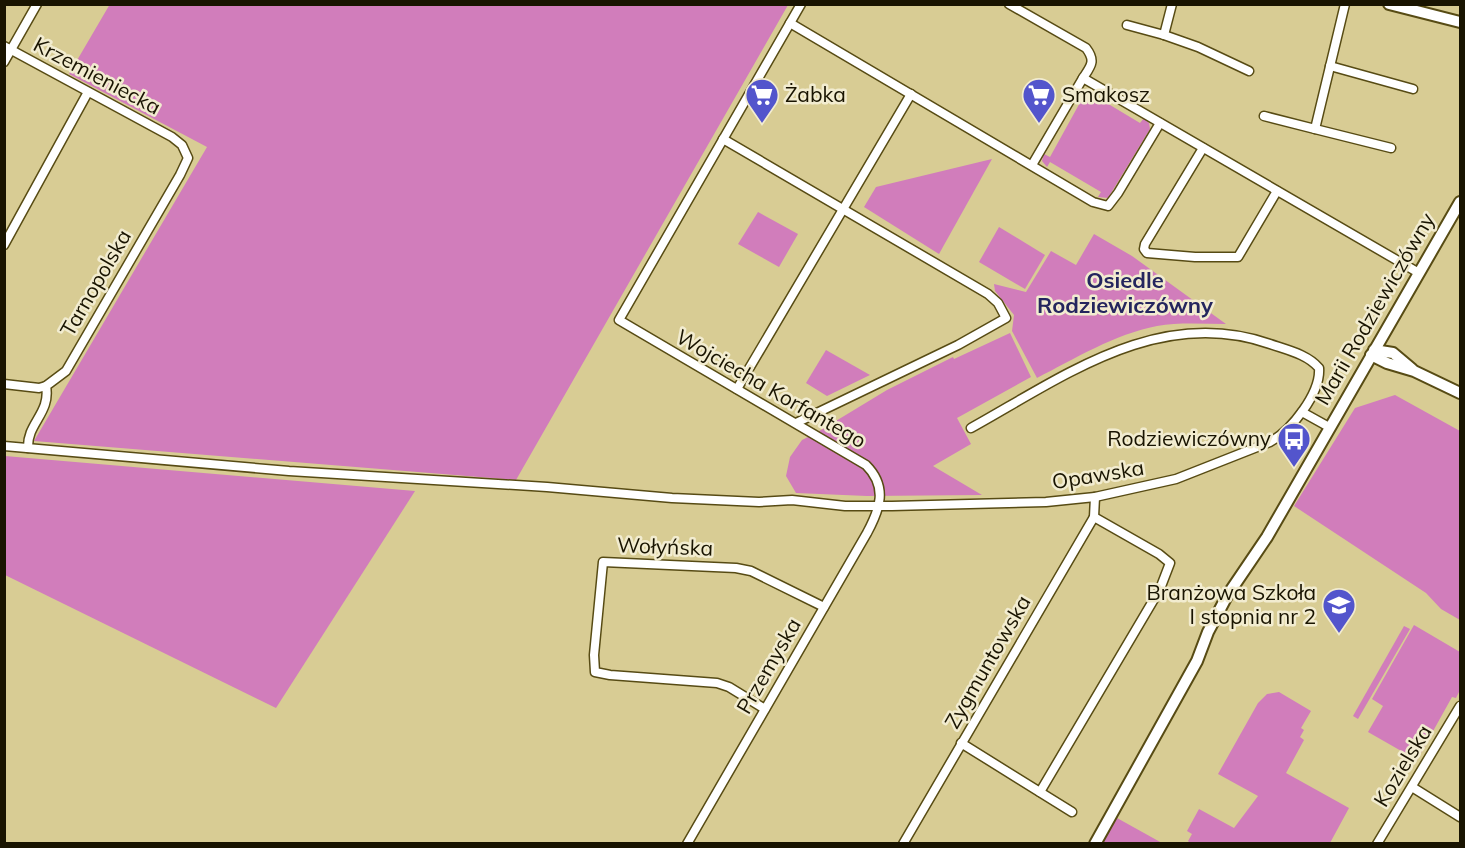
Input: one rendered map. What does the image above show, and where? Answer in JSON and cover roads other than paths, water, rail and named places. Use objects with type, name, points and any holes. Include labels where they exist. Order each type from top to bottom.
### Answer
[{"type":"street","points":[[4,62],[8,48],[37,4]]},
{"type":"street","points":[[796,423],[950,349],[1006,318],[998,303],[988,294],[723,139],[801,4]]},
{"type":"street","points":[[1009,4],[1086,48],[1092,56],[1092,61],[1083,78],[1030,164]]},
{"type":"street","points":[[1164,35],[1172,4]]},
{"type":"street","points":[[1315,129],[1345,4]]},
{"type":"street","points":[[1389,4],[1461,22]]},
{"type":"street","points":[[790,23],[1093,202],[1108,206],[1160,123]]},
{"type":"street","points":[[1127,25],[1198,47],[1249,71]]},
{"type":"street","name":"Krzemieniecka","points":[[8,48],[172,136]]},
{"type":"street","points":[[1330,66],[1413,88]]},
{"type":"street","points":[[1083,78],[1419,273]]},
{"type":"street","points":[[4,245],[88,92]]},
{"type":"street","points":[[737,389],[911,94]]},
{"type":"street","points":[[1264,116],[1391,148]]},
{"type":"street","name":"Tarnopolska","points":[[46,386],[66,371],[187,162],[188,153],[172,136]]},
{"type":"street","name":"Wojciecha Korfantego","points":[[723,139],[619,320],[866,465],[877,479],[879,506]]},
{"type":"street","points":[[1203,147],[1145,244],[1144,249],[1152,255],[1238,257],[1277,191]]},
{"type":"street","name":"Marii Rodziewiczówny","points":[[1095,843],[1197,661],[1208,632],[1227,596],[1267,537],[1461,202]]},
{"type":"street","points":[[1389,324],[1388,339],[1394,353],[1414,371]]},
{"type":"street","name":"Opawska","points":[[4,446],[289,471],[547,487],[672,498],[759,502],[792,500],[845,506],[1046,501],[1095,497],[1176,479],[1259,447],[1279,437],[1302,412],[1320,376],[1319,368],[1312,360],[1264,342],[1230,334],[1191,333],[1157,337],[1131,344],[1100,357],[971,428]]},
{"type":"street","points":[[1373,353],[1394,353]]},
{"type":"street","points":[[1373,353],[1387,363],[1414,371],[1461,393]]},
{"type":"street","points":[[4,384],[39,388],[46,386],[48,396],[46,406],[27,437],[28,448]]},
{"type":"street","points":[[1302,412],[1329,427]]},
{"type":"street","name":"Zygmuntowska","points":[[903,843],[1094,517],[1095,497]]},
{"type":"street","name":"Przemyska","points":[[687,843],[867,533],[879,506]]},
{"type":"street","points":[[1040,792],[1160,589],[1170,562],[1094,517]]},
{"type":"street","name":"Wołyńska","points":[[765,709],[729,687],[717,683],[595,672],[594,655],[603,562],[735,568],[751,571],[824,607]]},
{"type":"street","name":"Kozielska","points":[[1377,843],[1460,708]]},
{"type":"street","points":[[961,743],[1072,812]]},
{"type":"street","points":[[1412,787],[1461,817]]},
{"type":"place","name":"Żabka","points":[[762,124]]},
{"type":"place","name":"Smakosz","points":[[1039,124]]},
{"type":"place","name":"Rodziewiczówny","points":[[1294,468]]},
{"type":"place","name":"Branżowa Szkoła I stopnia nr 2","points":[[1339,634]]},
{"type":"district","name":"Osiedle Rodziewiczówny","points":[[1125,292]]}]
